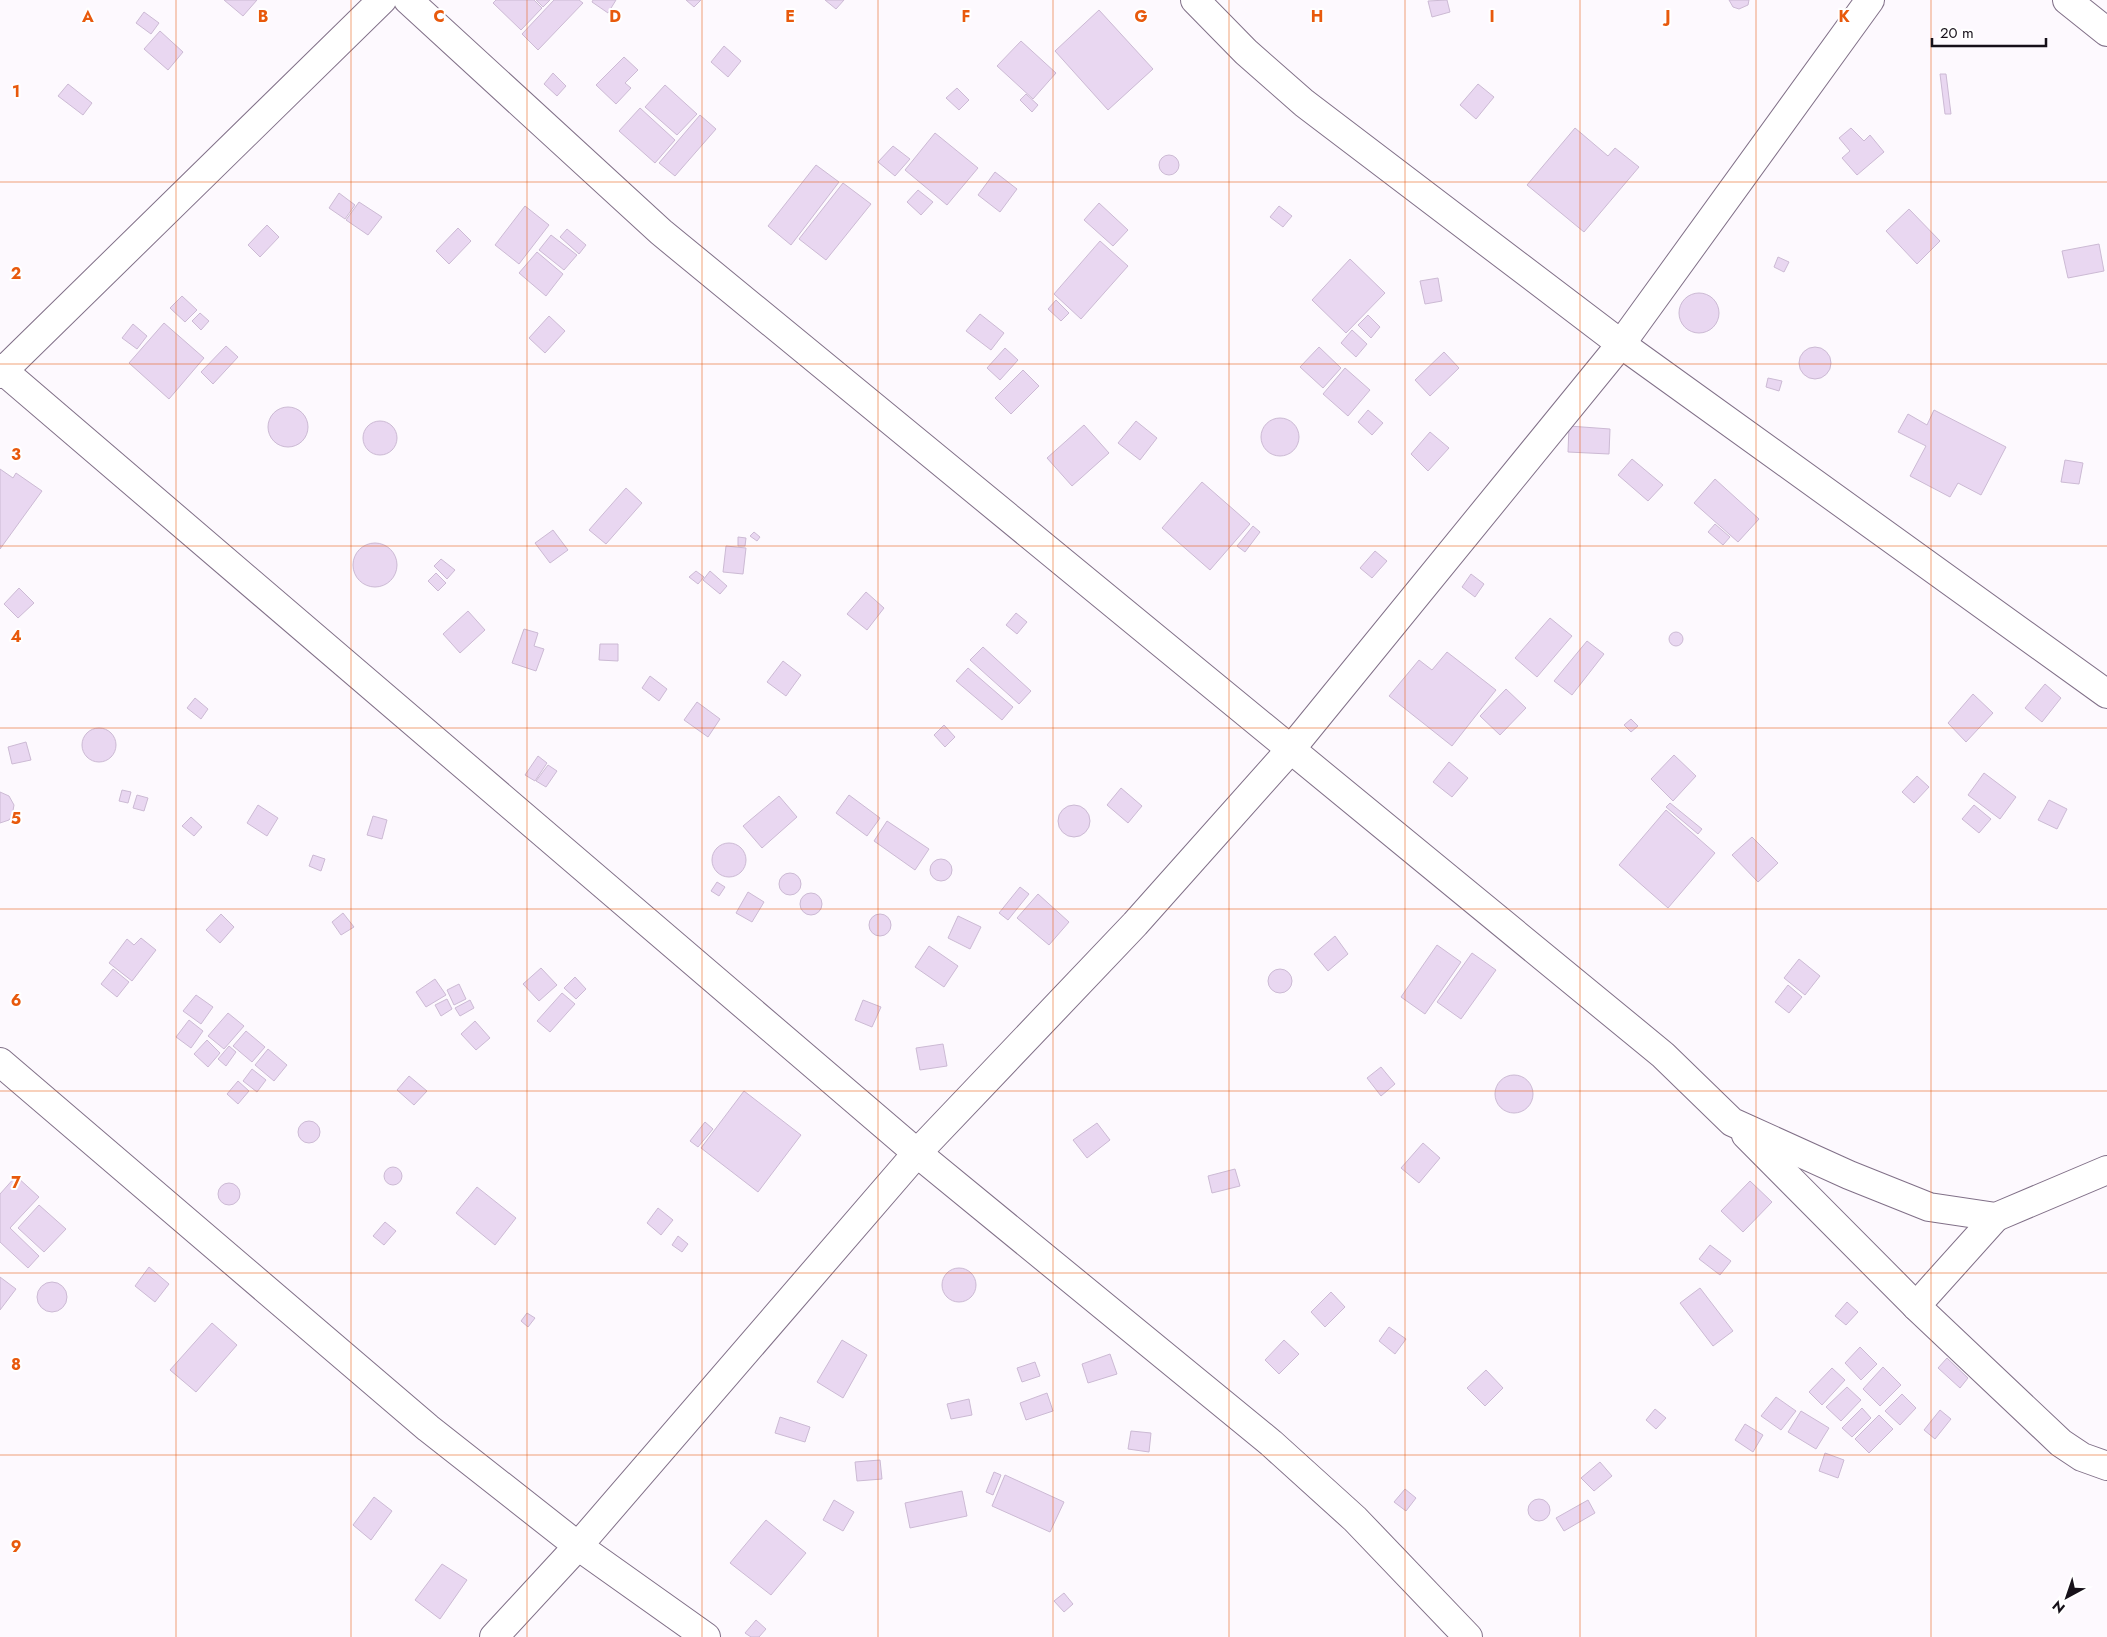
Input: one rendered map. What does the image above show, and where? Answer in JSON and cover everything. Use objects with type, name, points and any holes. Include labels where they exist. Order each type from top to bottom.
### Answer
[{"type":"street","points":[[382,0],[1,371],[917,1153],[1271,1442],[1354,1518],[1468,1637]]},
{"type":"street","points":[[408,0],[662,232],[1663,1055],[1916,1306],[2061,1444],[2082,1457],[2107,1466]]},
{"type":"street","points":[[1195,0],[1246,52],[1304,103],[1621,344],[2107,694]]},
{"type":"street","points":[[494,1637],[578,1546],[917,1153],[1135,924],[1291,749],[1621,344],[1870,0]]},
{"type":"street","points":[[2067,0],[2107,32]]},
{"type":"street","points":[[0,1062],[428,1428],[578,1546],[706,1637]]},
{"type":"street","points":[[1732,1122],[1849,1175],[1929,1207],[1996,1217]]},
{"type":"street","points":[[1916,1306],[1996,1217],[2107,1170]]},
{"type":"building","points":[[224,0],[257,0],[243,16]]},
{"type":"building","points":[[496,0],[534,0],[542,8],[521,30],[493,3]]},
{"type":"building","points":[[536,0],[550,0],[543,7]]},
{"type":"building","points":[[554,0],[579,0],[583,3],[538,50],[522,34]]},
{"type":"building","points":[[593,0],[616,0],[608,13],[592,2]]},
{"type":"building","points":[[686,0],[701,0],[694,7]]},
{"type":"building","points":[[825,0],[844,0],[836,9]]},
{"type":"building","points":[[1447,0],[1450,12],[1432,17],[1428,1]]},
{"type":"building","points":[[1729,0],[1749,0],[1748,5],[1739,9],[1733,7]]},
{"type":"building","points":[[1099,10],[1153,69],[1108,110],[1055,51]]},
{"type":"building","points":[[144,12],[159,23],[151,34],[136,23]]},
{"type":"building","points":[[160,31],[183,52],[168,70],[144,49]]},
{"type":"building","points":[[1021,41],[1056,73],[1033,99],[997,66]]},
{"type":"building","points":[[724,46],[741,61],[728,77],[711,62]]},
{"type":"building","points":[[624,57],[638,70],[625,83],[631,88],[616,104],[596,85]]},
{"type":"building","points":[[553,73],[566,86],[557,96],[544,84]]},
{"type":"building","points":[[1940,74],[1946,74],[1951,114],[1945,114]]},
{"type":"building","points":[[68,84],[92,103],[83,115],[58,96]]},
{"type":"building","points":[[1478,84],[1494,97],[1476,119],[1460,105]]},
{"type":"building","points":[[665,85],[697,114],[677,135],[645,107]]},
{"type":"building","points":[[957,88],[969,100],[959,110],[946,98]]},
{"type":"building","points":[[1026,94],[1038,105],[1032,112],[1020,100]]},
{"type":"building","points":[[640,108],[675,140],[655,163],[619,131]]},
{"type":"building","points":[[700,115],[716,129],[675,176],[659,163]]},
{"type":"building","points":[[1575,128],[1608,156],[1615,148],[1639,167],[1584,232],[1527,185]]},
{"type":"building","points":[[1851,128],[1864,141],[1870,135],[1884,152],[1857,175],[1842,158],[1850,151],[1839,138]]},
{"type":"building","points":[[935,133],[978,168],[947,205],[905,170]]},
{"type":"building","points":[[893,146],[910,159],[895,176],[878,162]]},
{"type":"building","points":[[1169,155],[1176,158],[1179,165],[1176,172],[1169,175],[1162,172],[1159,165],[1162,158]]},
{"type":"building","points":[[816,165],[839,182],[791,245],[768,226]]},
{"type":"building","points":[[995,172],[1017,189],[1000,212],[978,195]]},
{"type":"building","points":[[843,183],[871,204],[826,260],[799,239]]},
{"type":"building","points":[[918,190],[933,202],[921,215],[907,202]]},
{"type":"building","points":[[339,193],[355,205],[345,219],[329,208]]},
{"type":"building","points":[[359,202],[382,217],[368,235],[346,220]]},
{"type":"building","points":[[1099,203],[1128,230],[1113,246],[1084,220]]},
{"type":"building","points":[[525,206],[549,225],[519,264],[495,245]]},
{"type":"building","points":[[1279,206],[1292,216],[1283,227],[1270,217]]},
{"type":"building","points":[[1909,209],[1940,241],[1917,264],[1886,231]]},
{"type":"building","points":[[267,225],[279,237],[260,257],[248,245]]},
{"type":"building","points":[[458,228],[471,241],[449,264],[436,251]]},
{"type":"building","points":[[567,229],[586,245],[579,254],[560,237]]},
{"type":"building","points":[[551,235],[577,255],[564,270],[539,250]]},
{"type":"building","points":[[1100,241],[1128,266],[1081,319],[1054,294]]},
{"type":"building","points":[[2099,244],[2104,271],[2068,278],[2062,251]]},
{"type":"building","points":[[537,252],[563,274],[546,296],[519,273]]},
{"type":"building","points":[[1778,257],[1789,262],[1784,272],[1774,267]]},
{"type":"building","points":[[1350,259],[1385,293],[1346,333],[1312,300]]},
{"type":"building","points":[[1438,278],[1442,301],[1425,304],[1420,281]]},
{"type":"building","points":[[1699,293],[1713,299],[1719,313],[1713,327],[1699,333],[1685,327],[1679,313],[1685,299]]},
{"type":"building","points":[[182,296],[197,310],[185,322],[170,308]]},
{"type":"building","points":[[1056,300],[1069,313],[1061,321],[1048,309]]},
{"type":"building","points":[[200,313],[209,321],[201,330],[192,321]]},
{"type":"building","points":[[980,314],[1004,333],[991,350],[966,331]]},
{"type":"building","points":[[1368,315],[1380,327],[1371,338],[1358,325]]},
{"type":"building","points":[[549,316],[565,331],[545,353],[529,338]]},
{"type":"building","points":[[164,323],[204,358],[169,399],[129,363]]},
{"type":"building","points":[[133,324],[147,336],[137,349],[122,338]]},
{"type":"building","points":[[1352,330],[1367,344],[1356,357],[1341,343]]},
{"type":"building","points":[[226,346],[238,357],[213,384],[201,372]]},
{"type":"building","points":[[1319,347],[1341,368],[1323,388],[1300,367]]},
{"type":"building","points":[[1815,347],[1821,348],[1826,352],[1830,357],[1830,369],[1826,374],[1821,378],[1815,379],[1809,378],[1804,374],[1800,369],[1799,363],[1800,357],[1804,352],[1809,348]]},
{"type":"building","points":[[1005,348],[1018,360],[1000,380],[987,368]]},
{"type":"building","points":[[1444,352],[1459,368],[1430,396],[1415,380]]},
{"type":"building","points":[[1345,368],[1370,390],[1348,416],[1323,394]]},
{"type":"building","points":[[1023,370],[1039,386],[1011,414],[995,398]]},
{"type":"building","points":[[1768,378],[1782,381],[1779,391],[1766,387]]},
{"type":"building","points":[[292,407],[299,410],[305,416],[308,427],[307,435],[299,444],[292,447],[284,447],[277,444],[269,435],[268,423],[271,416],[280,408]]},
{"type":"building","points":[[1368,410],[1383,423],[1372,435],[1358,422]]},
{"type":"building","points":[[1934,410],[2006,447],[1981,495],[1958,483],[1950,497],[1910,476],[1926,446],[1898,432],[1908,414],[1927,425]]},
{"type":"building","points":[[1280,418],[1294,423],[1299,437],[1294,451],[1280,456],[1266,451],[1261,437],[1266,423]]},
{"type":"building","points":[[380,421],[392,426],[397,438],[392,450],[380,455],[368,450],[363,438],[368,426]]},
{"type":"building","points":[[1136,421],[1157,438],[1140,460],[1118,443]]},
{"type":"building","points":[[1084,425],[1109,453],[1072,486],[1047,458]]},
{"type":"building","points":[[1569,426],[1610,429],[1609,454],[1568,452]]},
{"type":"building","points":[[1430,432],[1449,448],[1428,471],[1411,454]]},
{"type":"building","points":[[1632,459],[1663,485],[1648,501],[1618,475]]},
{"type":"building","points":[[2065,460],[2083,463],[2079,484],[2061,482]]},
{"type":"building","points":[[0,469],[13,478],[16,473],[42,491],[0,549]]},
{"type":"building","points":[[1715,479],[1759,519],[1738,542],[1694,503]]},
{"type":"building","points":[[1202,482],[1250,524],[1210,570],[1162,528]]},
{"type":"building","points":[[626,488],[642,503],[606,544],[589,530]]},
{"type":"building","points":[[1715,524],[1730,537],[1723,545],[1708,532]]},
{"type":"building","points":[[1253,526],[1260,532],[1245,552],[1237,546]]},
{"type":"building","points":[[553,530],[568,550],[550,563],[535,543]]},
{"type":"building","points":[[754,532],[760,537],[757,541],[750,536]]},
{"type":"building","points":[[738,537],[746,538],[745,546],[738,546]]},
{"type":"building","points":[[371,543],[379,543],[391,549],[397,565],[391,581],[379,587],[371,587],[359,581],[353,569],[353,561],[359,549]]},
{"type":"building","points":[[726,546],[746,548],[743,574],[723,572]]},
{"type":"building","points":[[1375,551],[1387,561],[1372,578],[1360,568]]},
{"type":"building","points":[[441,559],[455,570],[447,579],[434,566]]},
{"type":"building","points":[[696,571],[704,577],[698,584],[689,577]]},
{"type":"building","points":[[710,571],[727,586],[720,594],[703,580]]},
{"type":"building","points":[[436,573],[446,583],[438,591],[428,581]]},
{"type":"building","points":[[1471,574],[1484,584],[1475,597],[1462,587]]},
{"type":"building","points":[[19,588],[34,603],[18,618],[4,604]]},
{"type":"building","points":[[866,592],[884,608],[867,630],[847,614]]},
{"type":"building","points":[[468,611],[485,630],[460,653],[443,634]]},
{"type":"building","points":[[1016,613],[1027,622],[1017,634],[1006,625]]},
{"type":"building","points":[[1550,618],[1572,636],[1537,677],[1515,658]]},
{"type":"building","points":[[524,629],[538,633],[534,646],[544,649],[536,671],[512,663]]},
{"type":"building","points":[[1673,632],[1679,632],[1683,639],[1679,646],[1673,646],[1669,642],[1669,636]]},
{"type":"building","points":[[1587,641],[1604,654],[1572,695],[1554,681]]},
{"type":"building","points":[[600,644],[618,644],[618,661],[599,660]]},
{"type":"building","points":[[983,647],[1031,691],[1019,704],[970,660]]},
{"type":"building","points":[[1447,652],[1496,690],[1452,746],[1389,696],[1419,660],[1432,670]]},
{"type":"building","points":[[783,661],[801,675],[786,696],[767,682]]},
{"type":"building","points":[[968,668],[1013,707],[1002,720],[956,681]]},
{"type":"building","points":[[650,676],[667,689],[659,701],[642,688]]},
{"type":"building","points":[[2045,684],[2061,698],[2042,722],[2025,708]]},
{"type":"building","points":[[1506,689],[1526,708],[1500,735],[1480,716]]},
{"type":"building","points":[[1973,694],[1993,713],[1966,742],[1948,723]]},
{"type":"building","points":[[195,698],[208,709],[201,719],[187,708]]},
{"type":"building","points":[[697,702],[720,719],[708,737],[684,720]]},
{"type":"building","points":[[1631,719],[1638,726],[1631,732],[1624,725]]},
{"type":"building","points":[[944,725],[955,737],[945,747],[934,735]]},
{"type":"building","points":[[99,728],[111,733],[116,745],[111,757],[99,762],[87,757],[82,745],[87,733]]},
{"type":"building","points":[[26,742],[31,760],[12,764],[8,747]]},
{"type":"building","points":[[1674,755],[1696,776],[1673,801],[1651,779]]},
{"type":"building","points":[[538,756],[547,763],[535,781],[525,775]]},
{"type":"building","points":[[1449,762],[1468,778],[1452,797],[1433,782]]},
{"type":"building","points":[[548,765],[557,771],[546,787],[536,781]]},
{"type":"building","points":[[1984,773],[2016,797],[2000,819],[1968,795]]},
{"type":"building","points":[[1917,776],[1929,787],[1914,803],[1902,792]]},
{"type":"building","points":[[1121,788],[1142,806],[1128,823],[1107,805]]},
{"type":"building","points":[[122,790],[131,792],[128,803],[119,801]]},
{"type":"building","points":[[0,792],[9,796],[14,805],[12,816],[9,820],[0,823]]},
{"type":"building","points":[[137,795],[148,798],[144,811],[133,808]]},
{"type":"building","points":[[849,795],[880,818],[867,836],[836,813]]},
{"type":"building","points":[[779,796],[797,817],[762,848],[743,826]]},
{"type":"building","points":[[2049,800],[2067,809],[2057,829],[2038,820]]},
{"type":"building","points":[[1670,803],[1702,829],[1698,834],[1666,807]]},
{"type":"building","points":[[258,805],[278,818],[267,836],[247,823]]},
{"type":"building","points":[[1074,805],[1080,806],[1085,810],[1089,815],[1089,827],[1085,832],[1080,836],[1074,837],[1068,836],[1063,832],[1059,827],[1058,821],[1059,815],[1063,810],[1068,806]]},
{"type":"building","points":[[1974,805],[1991,819],[1979,833],[1962,819]]},
{"type":"building","points":[[1666,810],[1715,853],[1668,908],[1619,865]]},
{"type":"building","points":[[373,816],[387,820],[382,839],[367,835]]},
{"type":"building","points":[[191,817],[202,827],[194,836],[182,826]]},
{"type":"building","points":[[887,821],[929,849],[915,870],[874,841]]},
{"type":"building","points":[[1752,837],[1778,863],[1758,882],[1732,855]]},
{"type":"building","points":[[729,843],[741,848],[746,860],[741,872],[729,877],[717,872],[712,860],[717,848]]},
{"type":"building","points":[[313,855],[325,859],[321,871],[309,866]]},
{"type":"building","points":[[941,859],[949,862],[952,870],[949,878],[941,881],[933,878],[930,870],[933,862]]},
{"type":"building","points":[[790,873],[798,876],[801,884],[798,892],[790,895],[782,892],[779,884],[782,876]]},
{"type":"building","points":[[717,882],[725,887],[719,896],[711,891]]},
{"type":"building","points":[[1020,887],[1029,894],[1008,920],[999,913]]},
{"type":"building","points":[[748,892],[764,902],[752,922],[736,913]]},
{"type":"building","points":[[811,893],[819,896],[822,904],[819,912],[811,915],[803,912],[800,904],[803,896]]},
{"type":"building","points":[[1038,894],[1069,922],[1049,945],[1017,918]]},
{"type":"building","points":[[343,913],[354,927],[341,935],[332,922]]},
{"type":"building","points":[[221,914],[234,927],[220,943],[206,930]]},
{"type":"building","points":[[880,914],[888,917],[891,925],[888,933],[880,936],[872,933],[869,925],[872,917]]},
{"type":"building","points":[[958,916],[981,927],[970,949],[948,938]]},
{"type":"building","points":[[1335,936],[1348,954],[1328,971],[1314,954]]},
{"type":"building","points":[[141,938],[156,950],[132,981],[109,963],[127,939],[134,945]]},
{"type":"building","points":[[1437,945],[1461,962],[1425,1014],[1401,997]]},
{"type":"building","points":[[929,946],[958,966],[944,987],[915,967]]},
{"type":"building","points":[[1472,953],[1496,970],[1461,1019],[1437,1002]]},
{"type":"building","points":[[1799,959],[1820,976],[1805,995],[1784,978]]},
{"type":"building","points":[[541,968],[557,985],[539,1001],[523,984]]},
{"type":"building","points":[[113,969],[129,982],[117,997],[101,984]]},
{"type":"building","points":[[1280,969],[1288,973],[1292,981],[1288,989],[1280,993],[1272,989],[1268,981],[1272,973]]},
{"type":"building","points":[[575,977],[586,989],[576,999],[564,988]]},
{"type":"building","points":[[435,979],[446,995],[426,1007],[416,992]]},
{"type":"building","points":[[459,984],[466,999],[454,1005],[447,990]]},
{"type":"building","points":[[1788,985],[1802,997],[1789,1013],[1775,1002]]},
{"type":"building","points":[[562,993],[575,1004],[550,1032],[537,1021]]},
{"type":"building","points":[[196,995],[213,1007],[201,1024],[183,1011]]},
{"type":"building","points":[[447,999],[452,1009],[441,1016],[435,1005]]},
{"type":"building","points":[[470,1000],[474,1008],[460,1016],[455,1008]]},
{"type":"building","points":[[863,1000],[881,1007],[872,1027],[855,1020]]},
{"type":"building","points":[[228,1013],[244,1026],[224,1049],[208,1036]]},
{"type":"building","points":[[189,1020],[203,1031],[191,1048],[176,1037]]},
{"type":"building","points":[[475,1021],[490,1038],[476,1050],[461,1034]]},
{"type":"building","points":[[246,1031],[265,1047],[252,1062],[233,1046]]},
{"type":"building","points":[[207,1040],[220,1053],[208,1067],[194,1054]]},
{"type":"building","points":[[943,1044],[947,1066],[920,1070],[916,1048]]},
{"type":"building","points":[[229,1046],[236,1052],[226,1066],[218,1059]]},
{"type":"building","points":[[268,1049],[287,1065],[274,1081],[255,1065]]},
{"type":"building","points":[[1381,1067],[1395,1084],[1381,1096],[1367,1078]]},
{"type":"building","points":[[252,1069],[266,1080],[257,1092],[243,1081]]},
{"type":"building","points":[[1514,1075],[1528,1080],[1533,1094],[1528,1108],[1514,1113],[1500,1108],[1495,1094],[1500,1080]]},
{"type":"building","points":[[409,1076],[427,1091],[414,1105],[397,1090]]},
{"type":"building","points":[[238,1081],[249,1091],[238,1104],[227,1094]]},
{"type":"building","points":[[744,1091],[801,1135],[758,1192],[701,1148]]},
{"type":"building","points":[[309,1121],[317,1124],[320,1132],[317,1140],[309,1143],[301,1140],[298,1132],[301,1124]]},
{"type":"building","points":[[705,1122],[713,1129],[698,1147],[690,1141]]},
{"type":"building","points":[[1097,1123],[1110,1140],[1087,1158],[1073,1140]]},
{"type":"building","points":[[1423,1143],[1440,1158],[1419,1183],[1401,1168]]},
{"type":"building","points":[[393,1167],[399,1170],[402,1176],[399,1182],[393,1185],[387,1182],[384,1176],[387,1170]]},
{"type":"building","points":[[1235,1169],[1240,1186],[1212,1193],[1208,1176]]},
{"type":"building","points":[[16,1176],[39,1197],[10,1228],[39,1256],[28,1268],[0,1242],[0,1194]]},
{"type":"building","points":[[1750,1181],[1772,1202],[1743,1232],[1721,1211]]},
{"type":"building","points":[[229,1183],[237,1186],[240,1194],[237,1202],[229,1205],[221,1202],[218,1194],[221,1186]]},
{"type":"building","points":[[477,1187],[516,1218],[495,1245],[456,1213]]},
{"type":"building","points":[[39,1205],[66,1229],[44,1252],[18,1228]]},
{"type":"building","points":[[658,1208],[673,1220],[661,1235],[647,1223]]},
{"type":"building","points":[[385,1222],[396,1231],[384,1245],[373,1236]]},
{"type":"building","points":[[678,1236],[688,1244],[682,1252],[672,1245]]},
{"type":"building","points":[[1710,1245],[1731,1261],[1720,1275],[1699,1259]]},
{"type":"building","points":[[149,1267],[169,1284],[155,1302],[135,1286]]},
{"type":"building","points":[[959,1268],[971,1273],[976,1285],[971,1297],[959,1302],[947,1297],[942,1285],[947,1273]]},
{"type":"building","points":[[0,1277],[16,1289],[0,1310]]},
{"type":"building","points":[[52,1282],[63,1286],[67,1297],[63,1308],[52,1312],[41,1308],[37,1297],[41,1286]]},
{"type":"building","points":[[1700,1288],[1733,1331],[1713,1346],[1680,1303]]},
{"type":"building","points":[[1331,1292],[1345,1307],[1325,1327],[1311,1312]]},
{"type":"building","points":[[1847,1302],[1858,1312],[1846,1325],[1835,1316]]},
{"type":"building","points":[[527,1313],[535,1318],[528,1327],[521,1321]]},
{"type":"building","points":[[212,1323],[237,1345],[196,1392],[170,1370]]},
{"type":"building","points":[[1389,1327],[1406,1339],[1395,1354],[1379,1341]]},
{"type":"building","points":[[842,1340],[867,1355],[843,1398],[817,1382]]},
{"type":"building","points":[[1284,1340],[1299,1354],[1279,1374],[1265,1360]]},
{"type":"building","points":[[1860,1347],[1877,1364],[1861,1380],[1845,1363]]},
{"type":"building","points":[[1110,1354],[1117,1374],[1088,1383],[1082,1364]]},
{"type":"building","points":[[1947,1358],[1968,1378],[1960,1388],[1938,1368]]},
{"type":"building","points":[[1035,1362],[1040,1376],[1022,1382],[1017,1368]]},
{"type":"building","points":[[1883,1367],[1901,1385],[1880,1406],[1863,1389]]},
{"type":"building","points":[[1832,1368],[1845,1380],[1822,1405],[1809,1392]]},
{"type":"building","points":[[1486,1370],[1503,1388],[1485,1406],[1467,1388]]},
{"type":"building","points":[[1847,1387],[1861,1400],[1841,1421],[1826,1407]]},
{"type":"building","points":[[1047,1393],[1053,1411],[1026,1420],[1020,1403]]},
{"type":"building","points":[[1902,1394],[1916,1408],[1900,1425],[1885,1411]]},
{"type":"building","points":[[1776,1397],[1796,1411],[1781,1430],[1761,1416]]},
{"type":"building","points":[[969,1399],[972,1415],[951,1419],[947,1404]]},
{"type":"building","points":[[1862,1408],[1871,1418],[1852,1437],[1842,1428]]},
{"type":"building","points":[[1655,1409],[1666,1418],[1656,1429],[1646,1420]]},
{"type":"building","points":[[1940,1410],[1951,1419],[1935,1439],[1924,1430]]},
{"type":"building","points":[[1801,1411],[1829,1428],[1816,1449],[1788,1432]]},
{"type":"building","points":[[1879,1415],[1893,1429],[1869,1453],[1855,1439]]},
{"type":"building","points":[[780,1417],[810,1427],[805,1442],[775,1433]]},
{"type":"building","points":[[1745,1424],[1763,1435],[1753,1452],[1735,1440]]},
{"type":"building","points":[[1131,1431],[1151,1433],[1149,1452],[1128,1449]]},
{"type":"building","points":[[1825,1453],[1844,1460],[1838,1478],[1819,1471]]},
{"type":"building","points":[[880,1460],[882,1479],[857,1481],[855,1462]]},
{"type":"building","points":[[1600,1462],[1612,1476],[1594,1491],[1581,1478]]},
{"type":"building","points":[[994,1472],[1001,1475],[993,1495],[986,1492]]},
{"type":"building","points":[[1005,1475],[1064,1502],[1050,1532],[992,1506]]},
{"type":"building","points":[[1405,1489],[1416,1498],[1406,1511],[1394,1502]]},
{"type":"building","points":[[962,1491],[967,1516],[910,1528],[905,1503]]},
{"type":"building","points":[[374,1497],[392,1511],[371,1540],[353,1525]]},
{"type":"building","points":[[1539,1499],[1547,1502],[1550,1510],[1547,1518],[1539,1521],[1531,1518],[1528,1510],[1531,1502]]},
{"type":"building","points":[[834,1500],[854,1512],[843,1531],[823,1520]]},
{"type":"building","points":[[1588,1500],[1595,1513],[1564,1531],[1556,1518]]},
{"type":"building","points":[[766,1520],[806,1553],[771,1595],[730,1563]]},
{"type":"building","points":[[442,1564],[467,1580],[440,1619],[415,1600]]},
{"type":"building","points":[[1064,1593],[1073,1604],[1064,1612],[1054,1601]]},
{"type":"building","points":[[756,1620],[766,1629],[759,1637],[751,1637],[745,1633]]}]
